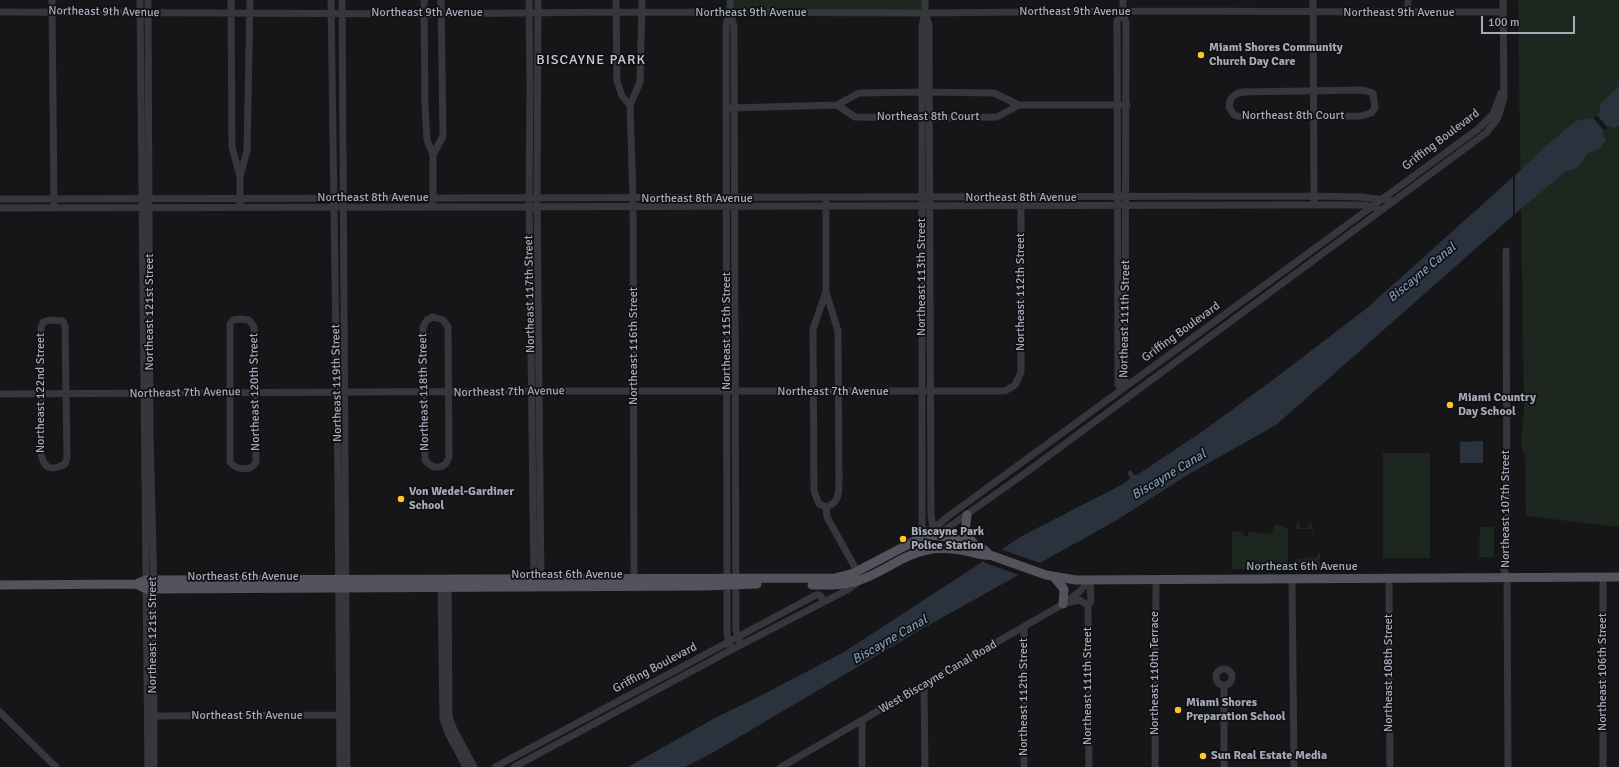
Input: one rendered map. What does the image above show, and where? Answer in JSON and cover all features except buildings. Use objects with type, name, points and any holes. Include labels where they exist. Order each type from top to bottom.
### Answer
[{"type":"main road","points":[[967,515],[965,532],[975,546]]},
{"type":"main road","name":"Northeast 6th Avenue","points":[[931,535],[985,549],[990,555]]},
{"type":"main road","points":[[931,535],[945,549]]},
{"type":"main road","name":"Griffing Boulevard","points":[[922,551],[931,535]]},
{"type":"main road","name":"Griffing Boulevard","points":[[842,577],[858,571],[931,535]]},
{"type":"main road","name":"Northeast 6th Avenue","points":[[0,585],[634,582],[731,582],[838,585],[859,580],[903,558],[922,551],[945,549],[971,552],[983,556],[990,555],[1054,577],[1090,580],[1619,577]]},
{"type":"main road","name":"Northeast 6th Avenue","points":[[731,582],[842,577]]},
{"type":"main road","points":[[1054,577],[1064,589],[1063,604]]},
{"type":"street","points":[[52,0],[54,209]]},
{"type":"street","name":"Northeast 121st Street","points":[[140,0],[144,12],[150,199],[146,209]]},
{"type":"street","name":"Northeast 121st Street","points":[[148,0],[144,12],[142,199],[146,209],[151,716],[154,767]]},
{"type":"street","points":[[231,0],[232,147],[240,176],[239,208]]},
{"type":"street","points":[[240,176],[247,151],[250,0]]},
{"type":"street","name":"Northeast 119th Street","points":[[331,0],[334,197],[340,392],[342,584],[342,715],[340,767]]},
{"type":"street","name":"Northeast 119th Street","points":[[340,392],[343,208],[342,0]]},
{"type":"street","points":[[424,0],[425,107],[427,140],[433,155],[433,207]]},
{"type":"street","points":[[433,155],[443,136],[441,0]]},
{"type":"street","name":"Northeast 117th Street","points":[[529,0],[529,207],[535,391],[537,583]]},
{"type":"street","name":"Northeast 117th Street","points":[[535,391],[538,207],[538,0]]},
{"type":"street","points":[[616,0],[617,81],[622,96],[630,105]]},
{"type":"street","name":"Northeast 116th Street","points":[[634,582],[633,199],[630,105],[640,82],[642,0]]},
{"type":"street","name":"Northeast 115th Street","points":[[730,0],[730,12],[734,26],[727,198],[730,208],[735,392],[731,582],[728,642],[731,650]]},
{"type":"street","name":"Northeast 113th Street","points":[[925,0],[925,14],[929,25],[926,92],[922,118],[926,197]]},
{"type":"street","name":"Northeast 111th Street","points":[[1122,0],[1126,23],[1126,206],[1125,382],[1122,389],[1118,385],[1117,21],[1123,11]]},
{"type":"street","points":[[1313,0],[1314,205]]},
{"type":"street","points":[[1408,0],[1408,13]]},
{"type":"street","points":[[1503,0],[1503,88]]},
{"type":"street","name":"Northeast 9th Avenue","points":[[0,12],[250,12],[342,14],[538,14],[617,12],[925,14],[1123,11],[1313,13],[1503,12]]},
{"type":"street","name":"Griffing Boulevard","points":[[931,535],[946,518],[1485,123],[1496,109],[1503,88]]},
{"type":"street","name":"Griffing Boulevard","points":[[931,535],[967,515],[1478,140],[1490,129],[1498,118],[1504,98],[1503,88]]},
{"type":"street","name":"Northeast 8th Court","points":[[1313,91],[1370,91],[1374,95],[1375,103],[1373,111],[1365,116],[1237,117],[1231,113],[1229,107],[1232,98],[1243,92],[1313,91]]},
{"type":"street","name":"Northeast 113th Street","points":[[926,92],[930,118],[925,207],[922,392],[922,526],[931,535]]},
{"type":"street","name":"Northeast 8th Court","points":[[730,108],[837,105],[859,93],[926,92],[994,93],[1019,105],[1126,105]]},
{"type":"street","name":"Northeast 8th Court","points":[[837,105],[856,117],[930,118],[997,117],[1019,105]]},
{"type":"street","name":"Northeast 115th Street","points":[[730,108],[735,198],[730,208],[727,392],[731,582],[738,637],[741,645]]},
{"type":"street","name":"Northeast 8th Avenue","points":[[0,199],[240,199],[334,197],[433,199],[633,199],[1314,196],[1360,197],[1394,201]]},
{"type":"street","points":[[826,198],[826,292],[838,330],[839,392],[839,494],[836,501],[826,507]]},
{"type":"street","points":[[984,198],[984,206]]},
{"type":"street","name":"Northeast 112th Street","points":[[1015,385],[1020,376],[1021,366],[1021,198]]},
{"type":"street","name":"Northeast 8th Avenue","points":[[0,208],[730,208],[1314,205],[1372,207],[1382,210]]},
{"type":"street","points":[[1355,206],[1358,210],[1358,216]]},
{"type":"street","name":"Northeast 113th Street","points":[[925,207],[930,392],[931,535]]},
{"type":"street","points":[[1312,251],[1317,258]]},
{"type":"street","name":"Northeast 107th Street","points":[[1506,251],[1507,516],[1504,570],[1507,577],[1508,767]]},
{"type":"street","points":[[826,292],[814,329],[812,392],[814,491],[819,504],[826,507]]},
{"type":"street","points":[[1224,314],[1229,322]]},
{"type":"street","name":"Northeast 118th Street","points":[[433,317],[443,320],[448,328],[449,392],[449,457],[447,463],[436,468],[430,465],[426,460],[423,393],[423,327],[427,320],[433,317]]},
{"type":"street","name":"Northeast 122nd Street","points":[[50,320],[63,321],[65,326],[67,394],[67,458],[65,464],[57,467],[46,467],[42,462],[40,394],[41,328],[44,322],[50,320]]},
{"type":"street","name":"Northeast 120th Street","points":[[233,320],[249,320],[254,326],[256,392],[256,462],[251,468],[236,468],[230,462],[230,324],[233,320]]},
{"type":"street","points":[[1171,354],[1176,361]]},
{"type":"street","name":"Northeast 7th Avenue","points":[[0,394],[229,392],[423,393],[535,391],[1000,392],[1008,390],[1015,385]]},
{"type":"street","points":[[1122,389],[1122,400]]},
{"type":"street","points":[[1036,453],[1042,460]]},
{"type":"street","points":[[826,507],[827,517],[858,571]]},
{"type":"street","points":[[931,511],[938,518],[946,518]]},
{"type":"street","name":"Northeast 106th Street","points":[[1603,577],[1604,767]]},
{"type":"street","name":"Northeast 108th Street","points":[[1389,578],[1390,767]]},
{"type":"street","points":[[1292,579],[1294,767]]},
{"type":"street","name":"Griffing Boulevard","points":[[514,767],[849,588],[859,580]]},
{"type":"street","name":"Northeast 111th Street","points":[[1089,767],[1088,606],[1091,601],[1090,580]]},
{"type":"street","name":"West Biscayne Canal Road","points":[[782,767],[1063,604],[1079,592],[1090,580]]},
{"type":"street","name":"Northeast 110th Terrace","points":[[1154,767],[1156,580]]},
{"type":"street","points":[[444,583],[443,719],[466,767]]},
{"type":"street","points":[[444,583],[449,717],[454,730],[474,767]]},
{"type":"street","name":"Northeast 121st Street","points":[[148,767],[151,716],[147,705],[150,584]]},
{"type":"street","name":"Griffing Boulevard","points":[[495,767],[816,595],[820,595],[824,601]]},
{"type":"street","points":[[1063,604],[1080,600],[1088,606]]},
{"type":"street","name":"Northeast 112th Street","points":[[1024,627],[1024,767]]},
{"type":"street","points":[[924,685],[925,767]]},
{"type":"street","points":[[1224,685],[1224,767]]},
{"type":"street","points":[[0,712],[56,767]]},
{"type":"street","name":"Northeast 119th Street","points":[[342,715],[347,767]]},
{"type":"street","name":"Northeast 5th Avenue","points":[[151,716],[342,715]]},
{"type":"street","points":[[862,721],[862,767]]},
{"type":"shaded area","points":[[730,0],[925,0],[925,13],[730,12]]},
{"type":"shaded area","points":[[1518,0],[1619,0],[1619,527],[1526,516],[1525,458],[1521,444],[1524,416]]},
{"type":"shaded area","points":[[1383,453],[1430,453],[1430,558],[1383,558]]},
{"type":"shaded area","points":[[1300,522],[1300,528],[1308,528],[1309,523],[1312,524],[1313,534],[1312,529],[1295,529],[1296,524]]},
{"type":"shaded area","points":[[1274,525],[1284,526],[1288,530],[1288,569],[1232,569],[1232,531],[1243,532],[1244,536],[1248,536],[1249,532],[1272,534]]},
{"type":"shaded area","points":[[1480,527],[1494,527],[1494,557],[1479,557]]},
{"type":"shaded area","points":[[1320,552],[1320,569],[1295,568],[1297,559],[1317,557]]},
{"type":"water","name":"Biscayne Canal","points":[[1619,86],[1619,125],[1614,128],[1609,126],[1602,133],[1606,140],[1598,150],[1588,153],[1577,168],[1565,172],[1517,212],[1276,425],[1189,474],[1117,520],[920,630],[712,753],[685,767],[628,767],[715,718],[844,652],[1022,536],[1125,483],[1130,478],[1127,472],[1131,470],[1134,475],[1137,475],[1206,429],[1367,308],[1559,135],[1578,120],[1589,119],[1596,116],[1600,112],[1600,104]]},
{"type":"water","points":[[1483,441],[1483,463],[1460,463],[1460,442]]},
{"type":"pier","points":[[1597,115],[1608,128],[1604,131],[1593,118]]},
{"type":"pier","points":[[1513,176],[1515,176],[1515,216],[1513,218]]},
{"type":"pier","points":[[1000,549],[1043,564],[1022,576],[983,562]]},
{"type":"place","name":"Miami Shores Community Church Day Care","points":[[1201,55]]},
{"type":"place","name":"Miami Country Day School","points":[[1450,405]]},
{"type":"place","name":"Von Wedel-Gardiner School","points":[[401,499]]},
{"type":"place","name":"Biscayne Park Police Station","points":[[903,539]]},
{"type":"place","name":"Miami Shores Preparation School","points":[[1178,710]]},
{"type":"place","name":"Sun Real Estate Media","points":[[1203,756]]},
{"type":"district","name":"BISCAYNE PARK","points":[[591,60]]}]
